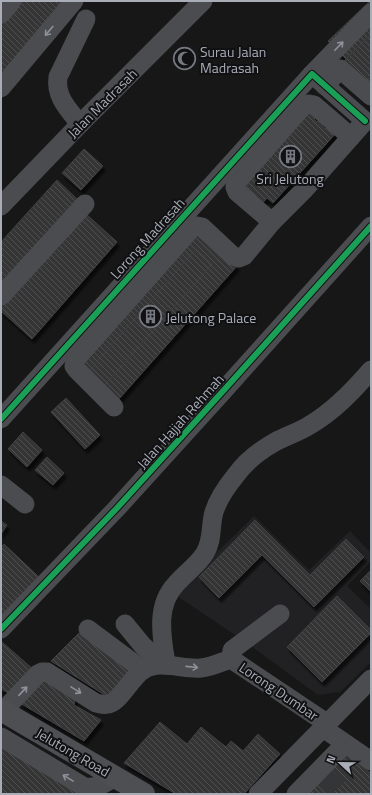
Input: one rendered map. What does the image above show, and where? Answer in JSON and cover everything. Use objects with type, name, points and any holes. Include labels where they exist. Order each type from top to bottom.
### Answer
[{"type":"main road","name":"Jelutong Road","points":[[2,711],[144,794]]},
{"type":"street","points":[[1,14],[12,1]]},
{"type":"street","points":[[1,88],[74,1]]},
{"type":"street","name":"Jalan Madrasah","points":[[1,206],[80,124],[203,1]]},
{"type":"street","points":[[318,80],[371,13]]},
{"type":"street","points":[[80,124],[65,106],[59,94],[57,85],[58,77],[86,19]]},
{"type":"street","points":[[318,80],[340,69],[371,96]]},
{"type":"street","points":[[114,407],[74,366],[89,333],[192,228],[197,226],[202,227],[233,256],[238,258],[244,256],[272,222],[305,189],[365,121],[318,80]]},
{"type":"street","name":"Lorong Madrasah","points":[[1,419],[89,333],[318,80]]},
{"type":"street","points":[[272,222],[237,192],[235,187],[236,183],[303,106],[309,104],[314,105],[351,137]]},
{"type":"street","points":[[1,296],[85,204]]},
{"type":"street","name":"Jalan Hajjah Rehmah","points":[[1,629],[127,496],[371,226]]},
{"type":"street","points":[[166,660],[161,626],[162,609],[168,594],[175,584],[191,569],[209,546],[213,513],[219,500],[236,475],[250,459],[275,442],[310,425],[330,411],[350,394],[371,370]]},
{"type":"street","points":[[1,485],[25,504]]},
{"type":"street","points":[[125,624],[143,646],[151,653],[166,660],[200,668],[215,665],[231,659],[232,650],[280,614]]},
{"type":"street","points":[[88,629],[143,670]]},
{"type":"street","name":"Lorong Dumbar","points":[[231,659],[325,726],[371,761]]},
{"type":"street","points":[[2,711],[38,674],[42,672],[47,672],[96,703],[103,705],[112,703],[143,670],[166,660]]},
{"type":"street","points":[[258,794],[371,679]]},
{"type":"street","points":[[1,737],[86,788],[99,786],[116,777]]},
{"type":"street","points":[[296,794],[321,773],[340,750]]},
{"type":"shaded area","points":[[254,516],[309,570],[350,531],[371,553],[371,561],[347,586],[371,609],[371,662],[340,692],[318,695],[244,641],[174,594]]},
{"type":"building","points":[[21,1],[64,1],[1,76],[1,25]]},
{"type":"building","points":[[370,1],[371,87],[343,62],[346,59],[328,41]]},
{"type":"building","points":[[371,34],[371,77],[364,84],[343,62]]},
{"type":"building","name":"Sri Jelutong","points":[[309,108],[318,116],[314,119],[317,122],[322,117],[326,121],[322,126],[326,129],[328,126],[336,133],[273,203],[267,198],[260,206],[243,190],[249,183],[245,179]]},
{"type":"building","points":[[84,149],[103,166],[81,190],[62,173]]},
{"type":"building","points":[[57,180],[77,199],[1,284],[1,242]]},
{"type":"building","points":[[85,213],[117,242],[32,339],[1,311],[1,308]]},
{"type":"building","points":[[198,230],[237,266],[119,399],[80,363]]},
{"type":"building","name":"Jelutong Palace","points":[[196,249],[212,264],[105,385],[89,371]]},
{"type":"building","points":[[66,398],[100,435],[85,449],[51,412]]},
{"type":"building","points":[[23,432],[42,450],[27,467],[8,449]]},
{"type":"building","points":[[47,457],[64,473],[53,485],[35,470]]},
{"type":"building","points":[[255,520],[310,575],[346,539],[364,557],[314,607],[262,555],[219,598],[199,577]]},
{"type":"building","points":[[1,521],[7,525],[1,534]]},
{"type":"building","points":[[4,544],[40,578],[1,618],[1,547]]},
{"type":"building","points":[[371,570],[371,592],[360,581]]},
{"type":"building","points":[[337,596],[371,630],[371,633],[322,682],[287,647]]},
{"type":"building","points":[[79,633],[85,633],[132,668],[111,699],[51,661]]},
{"type":"building","points":[[2,642],[34,670],[12,695],[1,689]]},
{"type":"building","points":[[42,680],[75,699],[74,705],[101,720],[84,741],[20,703]]},
{"type":"building","points":[[160,722],[187,744],[201,727],[226,747],[231,741],[243,751],[258,734],[280,754],[244,794],[176,794],[124,763]]},
{"type":"building","points":[[1,745],[83,794],[1,794]]},
{"type":"building","points":[[347,751],[371,774],[371,794],[305,794]]},
{"type":"building","points":[[347,751],[371,774],[371,794],[321,794],[313,786]]},
{"type":"tunnel","points":[[324,775],[343,794]]},
{"type":"cycle path","points":[[1,419],[312,74],[365,121]]},
{"type":"cycle path","points":[[1,629],[117,508],[371,226]]},
{"type":"place","name":"Surau Jalan Madrasah","points":[[185,59]]},
{"type":"place","name":"Sri Jelutong","points":[[290,156]]},
{"type":"place","name":"Jelutong Palace","points":[[151,317]]}]
